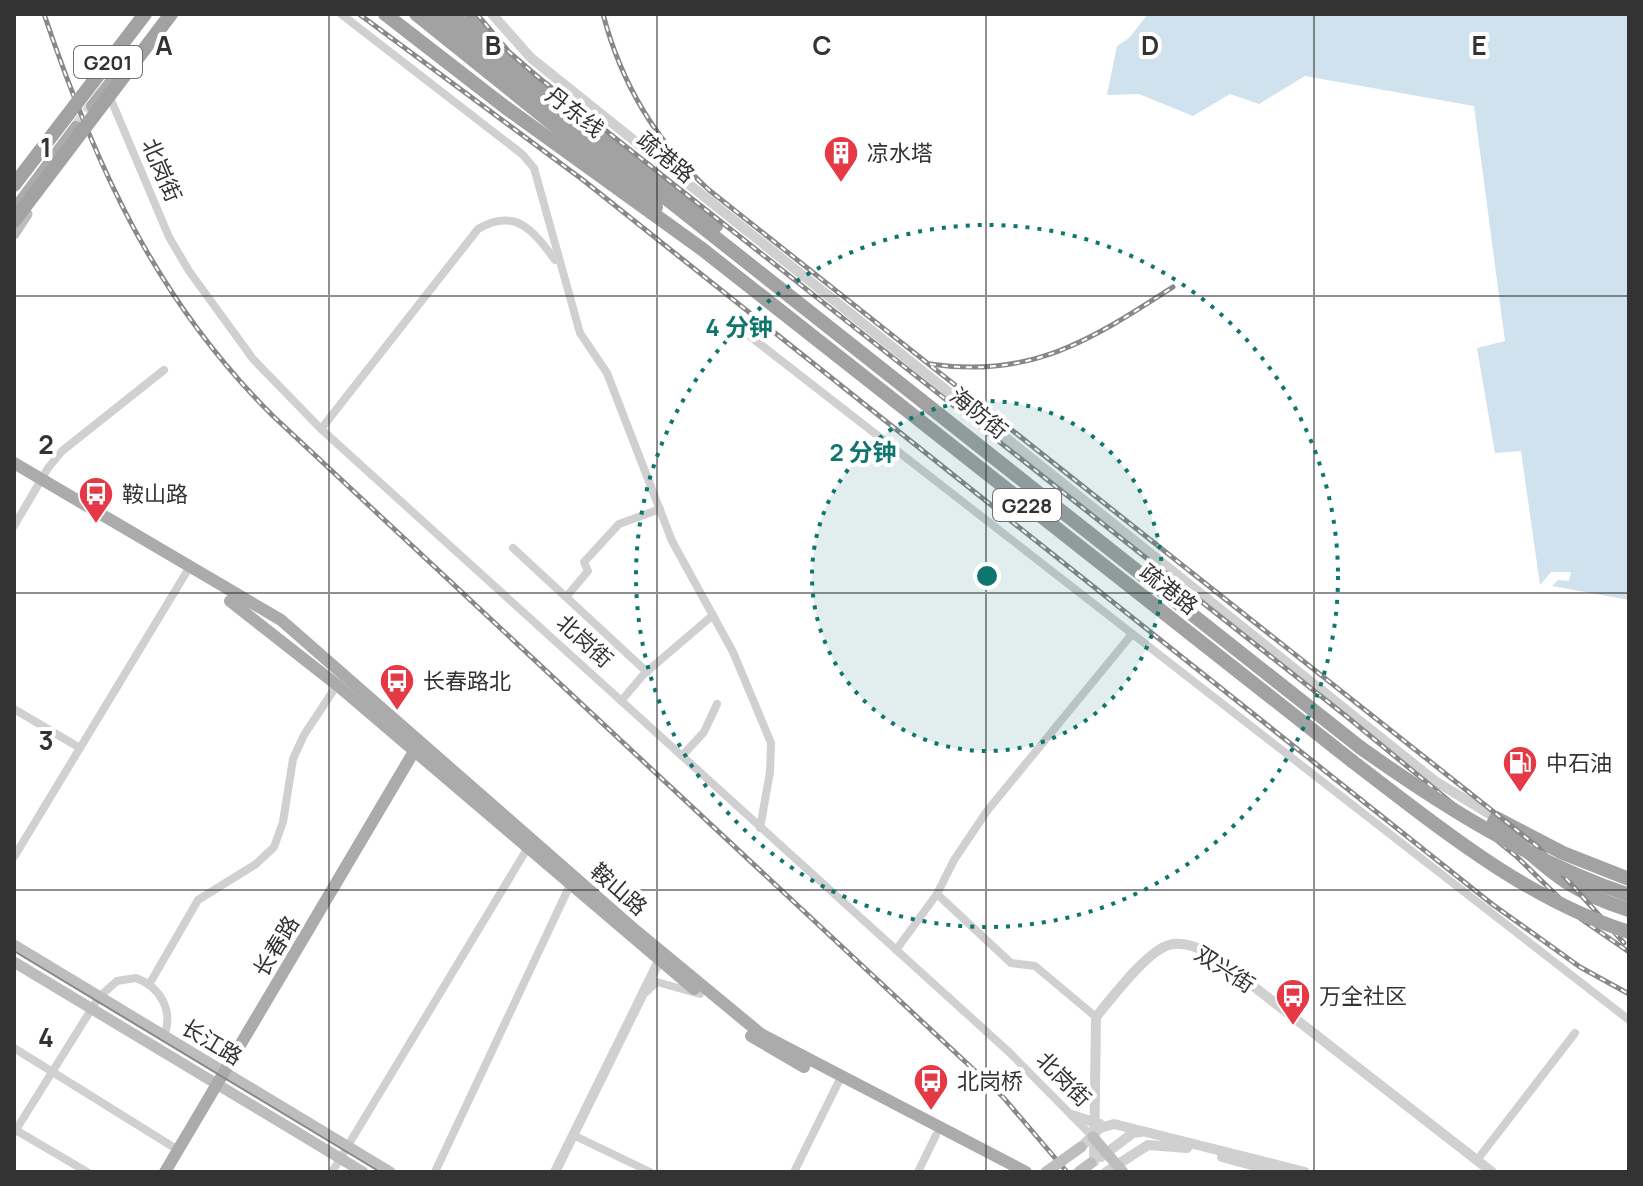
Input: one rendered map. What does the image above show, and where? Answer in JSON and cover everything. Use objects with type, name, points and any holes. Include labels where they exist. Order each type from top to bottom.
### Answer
[{"type":"highway","name":"G201","points":[[14,221],[171,14]]},
{"type":"highway","points":[[385,14],[573,147],[614,188],[702,249]]},
{"type":"highway","points":[[403,14],[508,103]]},
{"type":"highway","name":"丹东线","points":[[416,14],[623,177],[702,249]]},
{"type":"highway","points":[[433,14],[632,165]]},
{"type":"highway","points":[[450,14],[513,63]]},
{"type":"highway","name":"G228","points":[[471,14],[513,63]]},
{"type":"highway","name":"G201","points":[[14,185],[147,15]]},
{"type":"highway","name":"疏港路","points":[[513,63],[632,165],[963,425],[1011,471],[1361,748],[1432,797],[1511,843],[1629,895]]},
{"type":"highway","name":"疏港路","points":[[702,249],[1352,761],[1504,871],[1582,913],[1629,932]]},
{"type":"highway","points":[[1495,820],[1524,837],[1629,879]]},
{"type":"highway","points":[[1524,837],[1554,876],[1590,897],[1629,910]]},
{"type":"highway","points":[[1554,876],[1552,866],[1563,853]]},
{"type":"main road","points":[[88,96],[104,84],[163,14]]},
{"type":"main road","points":[[98,120],[178,14]]},
{"type":"main road","points":[[104,84],[147,15]]},
{"type":"main road","points":[[88,96],[147,15]]},
{"type":"main road","points":[[14,196],[72,116]]},
{"type":"main road","points":[[14,174],[27,157],[72,116]]},
{"type":"main road","points":[[14,211],[44,169],[72,116]]},
{"type":"main road","points":[[14,234],[82,141]]},
{"type":"main road","points":[[27,157],[50,148]]},
{"type":"main road","points":[[44,169],[66,161]]},
{"type":"main road","points":[[44,169],[45,190]]},
{"type":"main road","name":"鞍山路","points":[[14,463],[40,483],[187,571],[281,620],[527,849],[765,1047],[1027,1171]]},
{"type":"main road","name":"鞍山路","points":[[14,472],[40,483]]},
{"type":"main road","name":"鞍山路","points":[[187,571],[239,607],[418,746],[761,1034],[936,1135],[1009,1172]]},
{"type":"main road","name":"长春路","points":[[165,1172],[418,746]]},
{"type":"main road","name":"长江路","points":[[14,945],[164,1036],[221,1078],[363,1172]]},
{"type":"main road","name":"长江路","points":[[14,962],[390,1172]]},
{"type":"main road","name":"北岗街","points":[[1093,1137],[1099,1158],[1120,1168]]},
{"type":"main road","points":[[1046,1172],[1081,1147]]},
{"type":"main road","points":[[1079,1172],[1099,1158]]},
{"type":"street","points":[[341,14],[528,160],[537,177],[546,223],[580,333],[607,373],[672,541],[733,652],[771,743],[770,772],[760,828]]},
{"type":"street","name":"海防街","points":[[492,14],[531,58],[1435,781],[1495,820]]},
{"type":"street","name":"北岗街","points":[[104,84],[169,237],[189,271],[247,352],[321,429],[896,950],[1093,1137]]},
{"type":"street","points":[[321,429],[478,229],[497,217],[533,229],[546,223]]},
{"type":"street","points":[[523,225],[539,238],[558,264]]},
{"type":"street","points":[[738,327],[1629,1020]]},
{"type":"street","points":[[14,526],[62,451],[164,370]]},
{"type":"street","points":[[567,596],[588,571],[584,562],[619,524],[660,509]]},
{"type":"street","points":[[513,548],[647,672]]},
{"type":"street","points":[[14,857],[187,571]]},
{"type":"street","points":[[621,701],[647,672],[713,615]]},
{"type":"street","points":[[896,950],[937,894],[954,860],[987,811],[1132,634]]},
{"type":"street","points":[[150,983],[198,900],[256,864],[274,847],[283,822],[293,759],[304,735],[337,685]]},
{"type":"street","points":[[682,756],[704,732],[717,704]]},
{"type":"street","points":[[14,709],[80,748]]},
{"type":"street","points":[[332,1172],[527,849]]},
{"type":"street","points":[[435,1172],[570,885]]},
{"type":"street","points":[[937,894],[1011,963],[1035,966],[1096,1017],[1093,1137]]},
{"type":"street","name":"双兴街","points":[[1096,1017],[1163,948],[1171,944],[1197,947],[1212,954],[1492,1172]]},
{"type":"street","points":[[555,1172],[659,961]]},
{"type":"street","points":[[87,1172],[15,1131],[99,997],[124,979],[150,983],[166,1007],[164,1036]]},
{"type":"street","points":[[642,996],[657,982],[700,994]]},
{"type":"street","points":[[1477,1160],[1575,1033]]},
{"type":"street","points":[[14,1048],[178,1150]]},
{"type":"street","points":[[794,1172],[839,1081]]},
{"type":"street","points":[[1072,1115],[1094,1123],[1147,1131],[1305,1172]]},
{"type":"street","points":[[1081,1147],[1106,1124]]},
{"type":"street","points":[[1147,1131],[1133,1133],[1099,1158],[1104,1172],[1120,1168],[1141,1147],[1169,1144]]},
{"type":"street","points":[[573,1135],[650,1172]]},
{"type":"street","points":[[918,1172],[936,1135]]},
{"type":"street","points":[[1125,1140],[1140,1136],[1277,1172]]},
{"type":"water","points":[[1148,14],[1629,14],[1629,600],[1552,586],[1558,580],[1569,581],[1571,572],[1551,572],[1540,585],[1521,451],[1495,453],[1477,348],[1505,341],[1474,106],[1305,76],[1259,104],[1230,94],[1193,116],[1139,94],[1107,95],[1117,46],[1129,38]]},
{"type":"tunnel","points":[[76,127],[92,106]]},
{"type":"tram line","points":[[14,951],[380,1172]]},
{"type":"railway","points":[[44,14],[85,125],[134,229],[195,326],[232,372],[273,416],[1003,1097],[1067,1172]]},
{"type":"railway","points":[[359,14],[583,180],[1492,904],[1580,967],[1629,994]]},
{"type":"railway","points":[[477,14],[509,52],[538,77],[1346,716],[1516,856],[1581,919],[1629,952]]},
{"type":"railway","points":[[603,14],[620,64],[643,110],[673,152],[709,190],[1538,847],[1624,943]]},
{"type":"railway","points":[[930,364],[999,366],[1059,351],[1115,324],[1173,287]]},
{"type":"place","name":"凉水塔","points":[[841,184]]},
{"type":"place","name":"鞍山路","points":[[96,525]]},
{"type":"place","name":"长春路北","points":[[397,712]]},
{"type":"place","name":"中石油","points":[[1520,794]]},
{"type":"place","name":"万全社区","points":[[1293,1027]]},
{"type":"place","name":"北岗桥","points":[[931,1112]]}]
